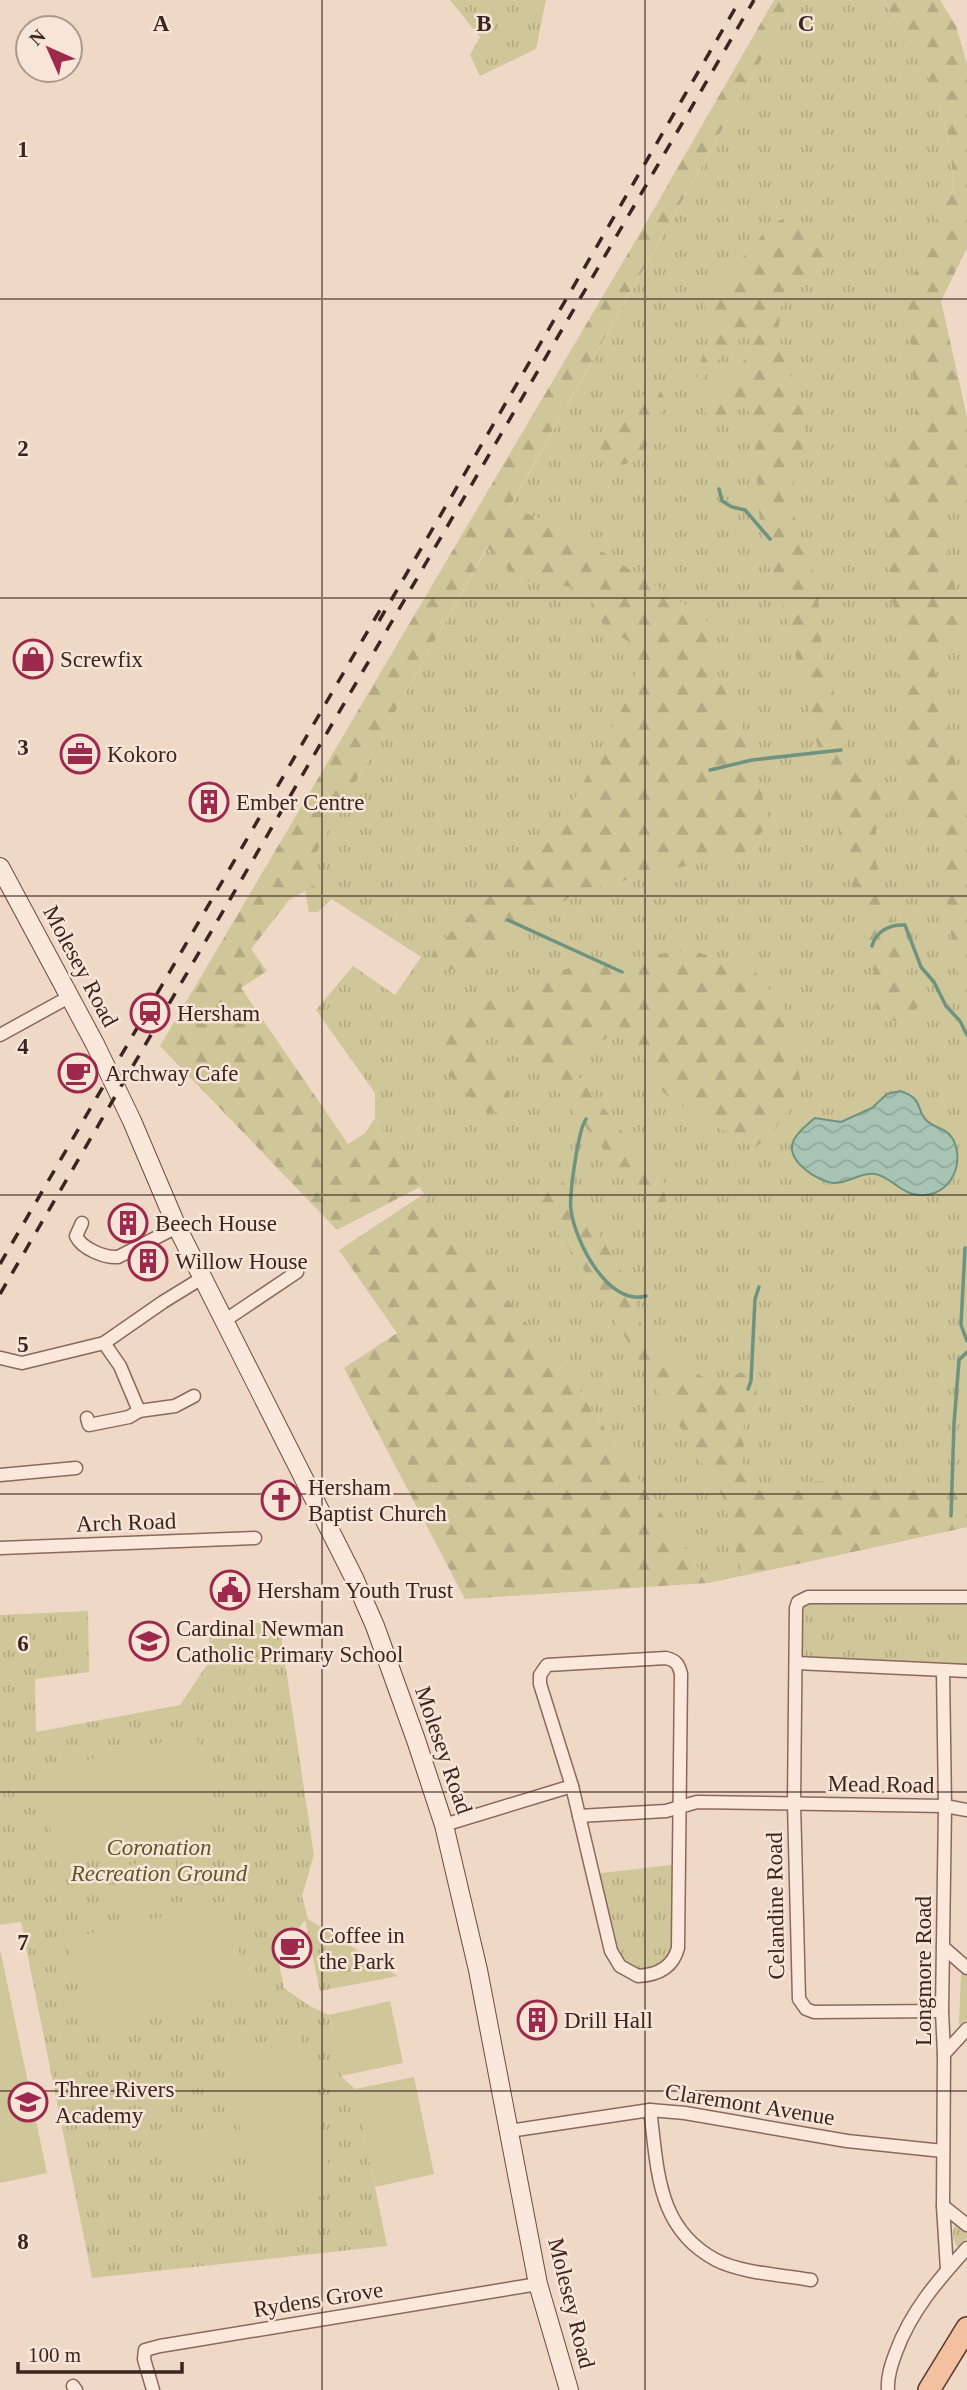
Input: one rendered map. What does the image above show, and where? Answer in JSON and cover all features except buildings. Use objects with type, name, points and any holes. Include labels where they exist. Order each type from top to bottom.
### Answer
[{"type":"main road","points":[[929,2390],[967,2328]]},
{"type":"main road","points":[[944,2390],[967,2352]]},
{"type":"street","name":"Molesey Road","points":[[0,867],[95,1044],[202,1279],[359,1590],[416,1740],[444,1825],[478,1970],[538,2284],[569,2390]]},
{"type":"street","points":[[0,1035],[69,997]]},
{"type":"street","points":[[82,1223],[76,1236],[79,1242],[108,1257],[118,1257],[177,1227]]},
{"type":"street","points":[[224,1321],[297,1272]]},
{"type":"street","points":[[2,1355],[22,1363],[104,1343],[202,1279]]},
{"type":"street","points":[[104,1343],[120,1366],[139,1410]]},
{"type":"street","points":[[87,1419],[89,1425],[129,1417],[139,1410],[175,1405],[194,1396]]},
{"type":"street","points":[[0,1475],[76,1468]]},
{"type":"street","name":"Arch Road","points":[[0,1548],[255,1538]]},
{"type":"street","name":"Celandine Road","points":[[942,2011],[814,2012],[806,2009],[797,1991],[794,1803],[796,1608],[803,1598],[967,1597]]},
{"type":"street","points":[[673,1659],[679,1665],[681,1674],[678,1948],[671,1964],[664,1970],[648,1976],[638,1976],[620,1966],[611,1951],[572,1786],[540,1684],[543,1670],[547,1665],[673,1659]]},
{"type":"street","points":[[796,1663],[967,1671]]},
{"type":"street","name":"Longmore Road","points":[[943,1671],[943,2206],[947,2270]]},
{"type":"street","points":[[444,1825],[572,1786]]},
{"type":"street","name":"Mead Road","points":[[579,1816],[666,1811],[698,1802],[945,1806],[967,1810]]},
{"type":"street","points":[[943,1947],[967,1968]]},
{"type":"street","points":[[944,2054],[967,2029]]},
{"type":"street","points":[[650,2110],[659,2179],[672,2219],[689,2240],[717,2260],[811,2280]]},
{"type":"street","name":"Claremont Avenue","points":[[509,2132],[650,2110],[685,2113],[847,2141],[943,2151]]},
{"type":"street","points":[[943,2206],[967,2224]]},
{"type":"street","points":[[888,2390],[889,2371],[911,2317],[967,2248]]},
{"type":"street","name":"Rydens Grove","points":[[153,2390],[144,2359],[145,2350],[538,2284]]},
{"type":"green space","points":[[450,0],[546,0],[536,49],[480,76],[470,55],[480,37]]},
{"type":"green space","points":[[774,0],[795,0],[509,508],[559,524],[704,617],[712,630],[713,665],[747,738],[769,822],[748,851],[577,892],[488,956],[447,971],[434,966],[433,951],[445,938],[556,834],[633,688],[638,655],[628,641],[604,627],[593,603],[571,587],[519,580],[487,547],[302,878],[332,899],[318,912],[309,912],[305,891],[289,900],[251,949],[267,971],[241,988],[348,1144],[365,1133],[375,1118],[420,1187],[337,1230],[160,1046],[643,228]]},
{"type":"green space","points":[[795,0],[883,0],[917,52],[933,88],[949,138],[954,188],[931,229],[933,280],[967,479],[967,1527],[708,1583],[573,1381],[424,1194],[375,1118],[375,1093],[316,1010],[353,966],[395,995],[421,957],[301,879]]},
{"type":"green space","points":[[883,0],[940,0],[956,26],[967,64],[967,248],[941,301],[967,417],[967,517],[954,497],[946,498],[938,511],[960,609],[958,648],[941,655],[934,667],[967,814],[967,1011],[960,1003],[940,849],[920,814],[900,805],[878,818],[873,851],[916,1004],[915,1021],[894,1021],[876,1009],[877,987],[780,593],[760,526],[751,413],[740,406],[717,421],[707,415],[704,409],[751,352],[755,337],[748,330],[737,337],[702,379],[697,380],[699,365],[711,335],[704,319],[707,298],[771,225],[792,214],[821,236],[826,261],[821,278],[803,280],[782,301],[778,332],[795,393],[803,408],[805,441],[789,501],[817,582],[822,652],[844,727],[846,761],[866,786],[893,791],[909,774],[897,678],[903,635],[890,595],[887,472],[894,447],[908,437],[916,416],[911,344],[901,309],[931,229],[954,188],[949,138],[933,88],[917,52]]},
{"type":"green space","points":[[660,388],[665,401],[644,452],[624,465],[605,461],[600,446],[611,428],[641,396]]},
{"type":"green space","points":[[690,950],[753,969],[783,1007],[803,1090],[770,1136],[754,1148],[734,1135],[703,1121],[664,1093],[637,1051],[620,1034],[591,1047],[576,1074],[665,1184],[666,1202],[652,1202],[602,1148],[538,1065],[502,1024],[484,1030],[477,1041],[510,1093],[504,1110],[489,1114],[473,1101],[438,1063],[439,1046],[453,1030],[449,1018],[576,965]]},
{"type":"green space","points":[[561,1180],[584,1209],[628,1283],[648,1345],[710,1381],[728,1379],[741,1372],[756,1383],[757,1397],[744,1413],[743,1471],[752,1484],[833,1481],[967,1491],[967,1527],[742,1576],[724,1499],[578,1260],[537,1207],[542,1181]]},
{"type":"green space","points":[[424,1194],[573,1381],[708,1583],[465,1599],[344,1368],[397,1333],[339,1250]]},
{"type":"green space","points":[[967,1597],[967,1671],[796,1663],[798,1602]]},
{"type":"green space","name":"Coronation Recreation Ground","points":[[88,1611],[89,1672],[35,1679],[36,1732],[180,1705],[211,1659],[208,1624],[279,1622],[314,1855],[302,1896],[308,1919],[398,1976],[320,1991],[305,1920],[293,1936],[279,1964],[284,1988],[308,2005],[329,2015],[341,2076],[355,2089],[387,2246],[92,2278],[21,1922],[0,1925],[0,1615]]},
{"type":"green space","points":[[196,1734],[218,1826],[59,1865],[37,1772]]},
{"type":"green space","points":[[173,1854],[182,1894],[121,1909],[111,1870]]},
{"type":"green space","points":[[680,1864],[678,1948],[657,1973],[620,1966],[593,1874]]},
{"type":"green space","points":[[227,1901],[249,1993],[89,2032],[68,1939]]},
{"type":"green space","points":[[0,1949],[47,2173],[0,2183]]},
{"type":"green space","points":[[961,1973],[967,1977],[967,2019],[962,2025],[959,2024]]},
{"type":"green space","points":[[390,2001],[403,2063],[341,2076],[329,2015]]},
{"type":"green space","points":[[300,2034],[335,2193],[258,2210],[223,2051]]},
{"type":"green space","points":[[414,2077],[434,2174],[375,2187],[355,2089]]},
{"type":"green space","points":[[224,2123],[234,2163],[173,2178],[163,2139]]},
{"type":"green space","points":[[957,2223],[967,2230],[967,2238],[958,2247],[953,2235]]},
{"type":"water","points":[[900,1091],[916,1101],[927,1121],[947,1132],[957,1150],[955,1171],[951,1180],[935,1193],[913,1194],[875,1174],[834,1183],[827,1182],[812,1175],[794,1156],[793,1142],[799,1132],[815,1118],[841,1122],[872,1108],[887,1094]]},
{"type":"waterway","points":[[719,489],[722,501],[745,510],[770,539]]},
{"type":"waterway","points":[[710,770],[752,760],[841,750]]},
{"type":"waterway","points":[[508,920],[622,972]]},
{"type":"waterway","points":[[872,946],[884,930],[905,925],[921,967],[934,982],[946,1006],[960,1021],[967,1035]]},
{"type":"waterway","points":[[586,1119],[577,1149],[571,1203],[579,1238],[586,1254],[607,1282],[619,1292],[632,1297],[646,1296]]},
{"type":"waterway","points":[[965,1248],[961,1325],[967,1341]]},
{"type":"waterway","points":[[748,1389],[751,1381],[755,1299],[759,1287]]},
{"type":"waterway","points":[[951,1516],[959,1360],[967,1352]]},
{"type":"railway","points":[[379,621],[740,0]]},
{"type":"railway","points":[[0,1294],[754,0]]},
{"type":"railway","points":[[0,1264],[380,610]]},
{"type":"place","name":"Screwfix","points":[[33,659]]},
{"type":"place","name":"Kokoro","points":[[80,754]]},
{"type":"place","name":"Ember Centre","points":[[209,802]]},
{"type":"place","name":"Hersham","points":[[150,1013]]},
{"type":"place","name":"Archway Cafe","points":[[78,1073]]},
{"type":"place","name":"Beech House","points":[[128,1223]]},
{"type":"place","name":"Willow House","points":[[148,1261]]},
{"type":"place","name":"Hersham Baptist Church","points":[[281,1500]]},
{"type":"place","name":"Hersham Youth Trust","points":[[230,1590]]},
{"type":"place","name":"Cardinal Newman Catholic Primary School","points":[[149,1641]]},
{"type":"place","name":"Coffee in the Park","points":[[292,1948]]},
{"type":"place","name":"Drill Hall","points":[[537,2020]]},
{"type":"place","name":"Three Rivers Academy","points":[[28,2102]]}]
